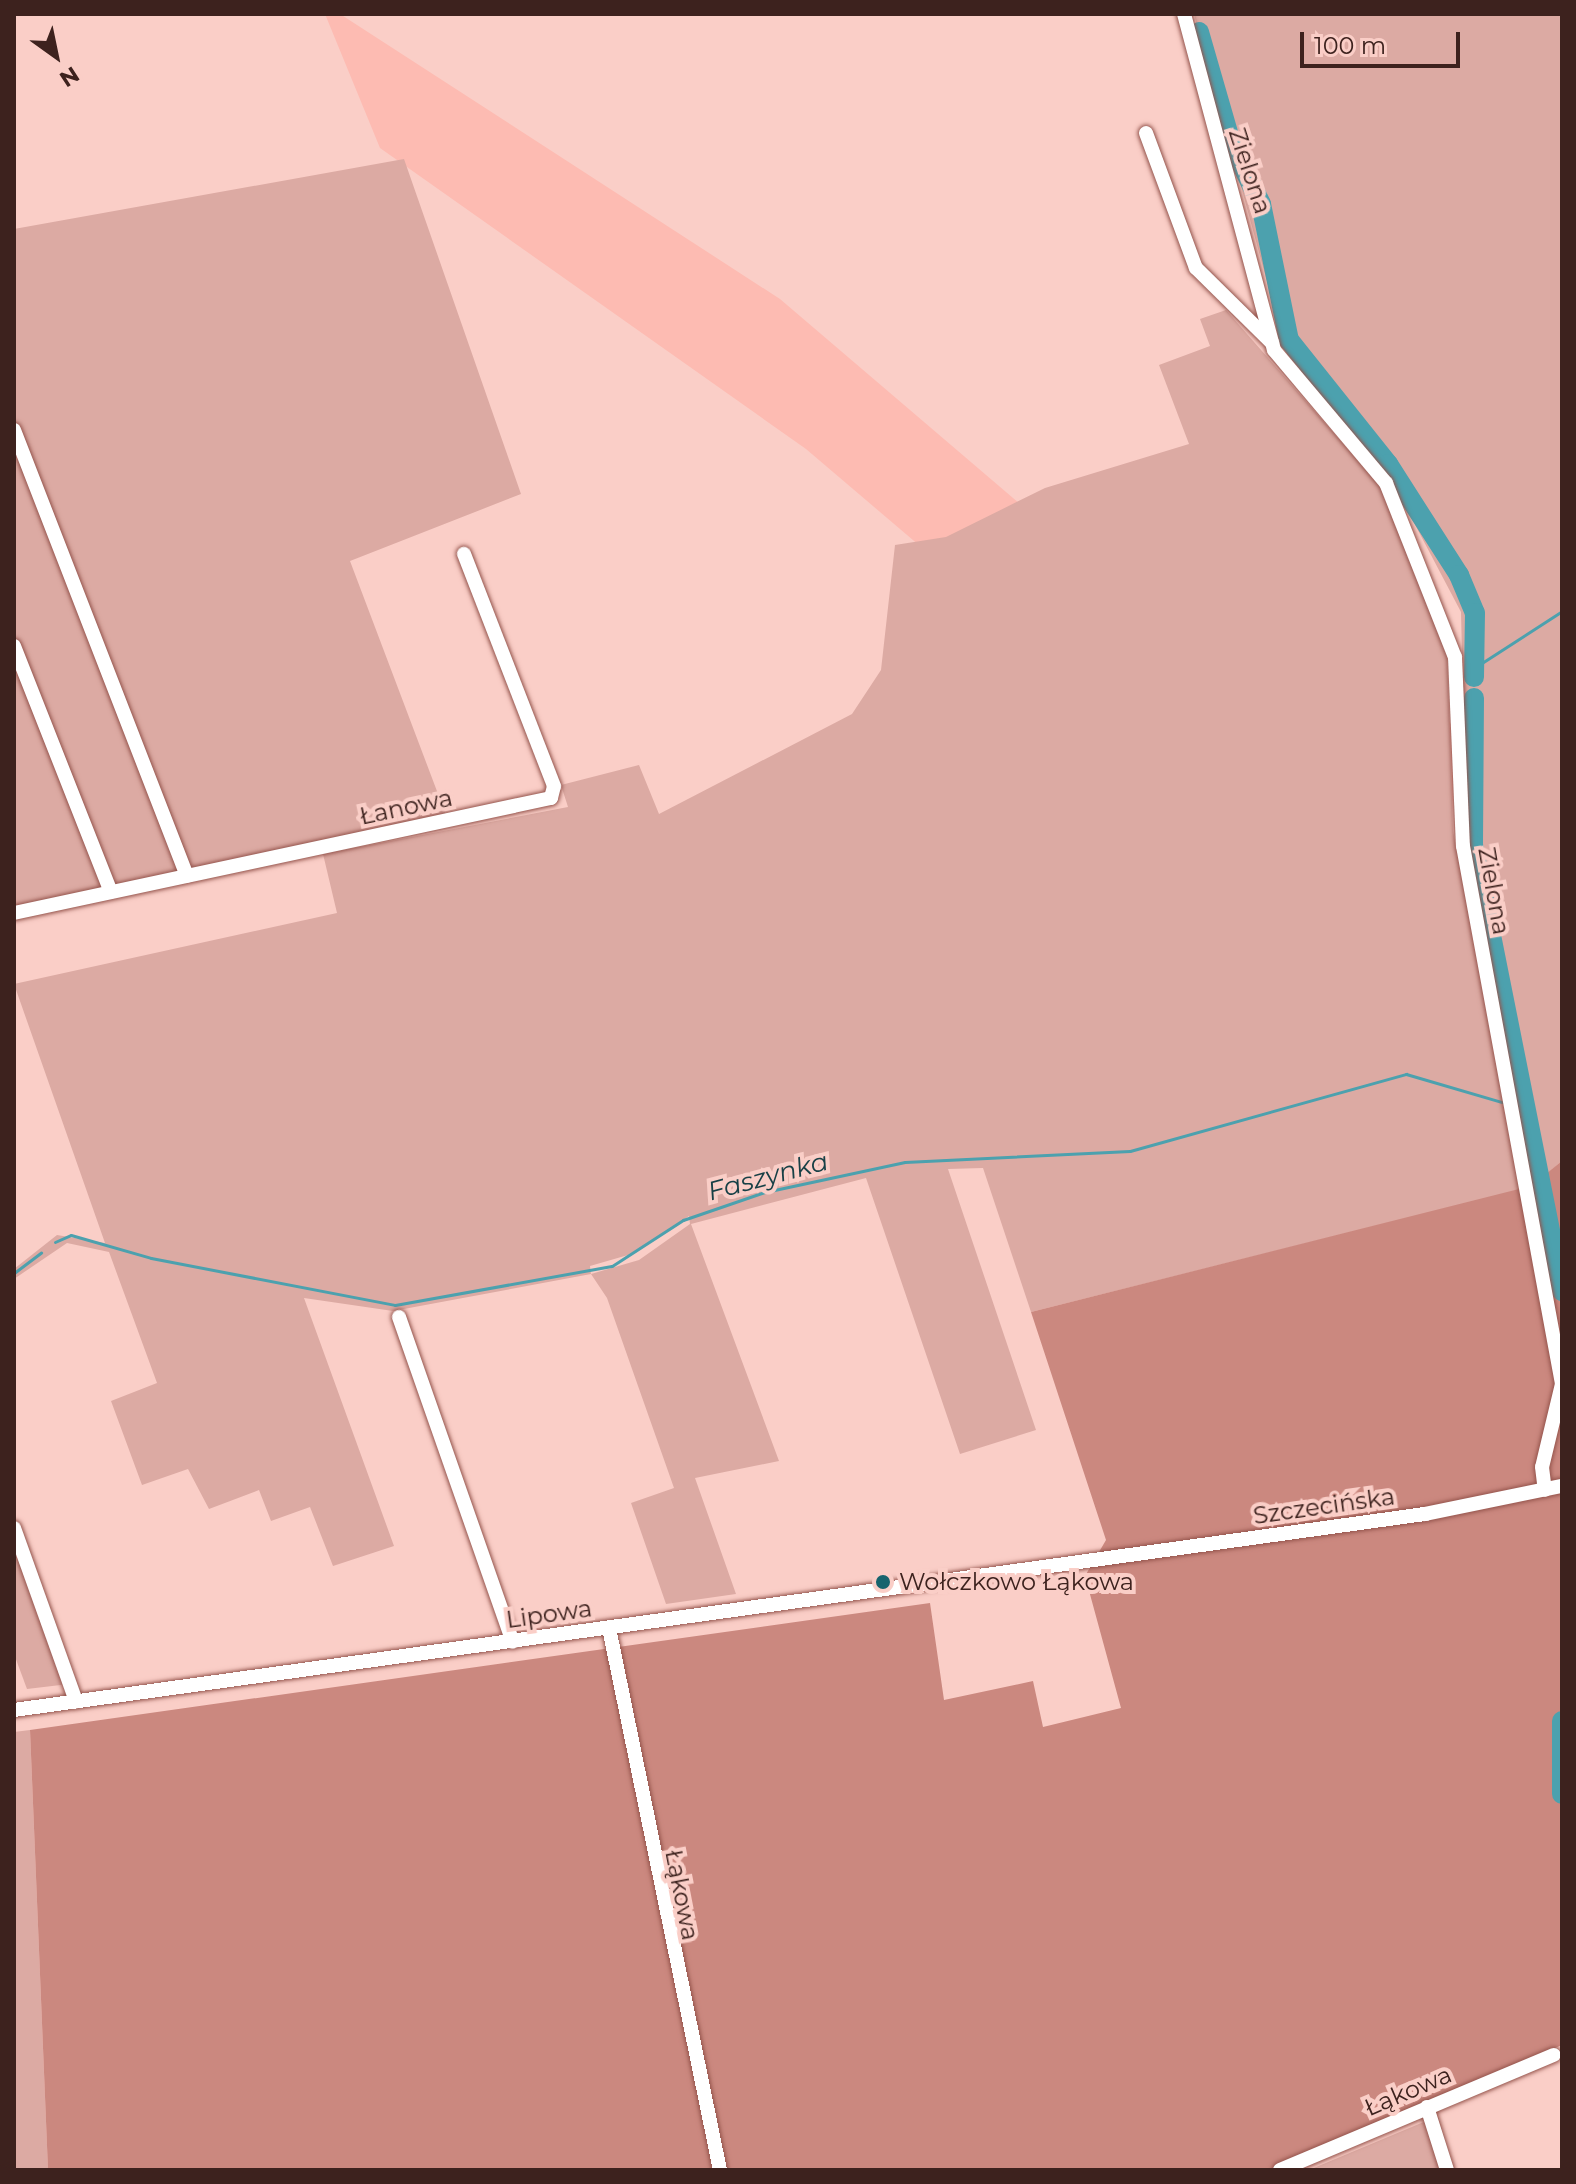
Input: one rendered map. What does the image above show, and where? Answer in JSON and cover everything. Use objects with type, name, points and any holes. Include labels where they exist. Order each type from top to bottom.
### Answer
[{"type":"street","name":"Zielona","points":[[1184,14],[1272,343]]},
{"type":"street","name":"Zielona","points":[[1146,133],[1196,268],[1272,343],[1386,483],[1455,657],[1463,846],[1562,1384],[1542,1467],[1545,1490]]},
{"type":"street","points":[[14,430],[187,876]]},
{"type":"street","name":"Łanowa","points":[[14,913],[551,798],[554,786],[464,554]]},
{"type":"street","points":[[14,646],[111,892]]},
{"type":"street","points":[[399,1317],[513,1642]]},
{"type":"street","name":"Szczecińska","points":[[1091,1561],[1562,1486]]},
{"type":"street","points":[[14,1528],[76,1701]]},
{"type":"street","name":"Lipowa","points":[[14,1710],[1091,1561]]},
{"type":"street","name":"Łąkowa","points":[[609,1628],[720,2170]]},
{"type":"street","name":"Łąkowa","points":[[1280,2170],[1554,2055]]},
{"type":"street","points":[[1427,2107],[1447,2170]]},
{"type":"shaded area","points":[[325,14],[340,14],[780,299],[1108,579],[1457,725],[1451,834],[1516,973],[1562,1049],[1562,1518],[974,592],[806,449],[380,148]]},
{"type":"shaded area","points":[[1194,14],[1562,15],[1562,1161],[1532,1186],[1466,822],[1461,612],[1392,481],[1287,355]]},
{"type":"shaded area","points":[[404,159],[521,494],[350,561],[446,815],[14,907],[14,229]]},
{"type":"shaded area","points":[[1226,310],[1379,485],[1447,650],[1453,831],[1519,1190],[1031,1312],[983,1168],[948,1169],[1036,1430],[960,1454],[866,1178],[691,1224],[779,1461],[695,1478],[736,1594],[666,1604],[631,1503],[674,1488],[607,1298],[591,1274],[393,1311],[304,1298],[394,1546],[333,1566],[310,1507],[271,1521],[259,1490],[209,1509],[188,1469],[142,1485],[111,1401],[157,1383],[109,1252],[67,1243],[14,1279],[14,1269],[57,1235],[105,1243],[14,984],[337,913],[323,854],[568,807],[561,785],[639,765],[659,814],[852,714],[881,670],[895,545],[946,537],[1045,488],[1189,444],[1159,365],[1210,346],[1200,319]],"holes":[[[689,1216],[690,1224],[639,1260],[591,1274],[590,1266],[635,1253]]]},
{"type":"shaded area","points":[[1562,1161],[1562,2045],[1273,2170],[48,2170],[30,1730],[930,1603],[944,1700],[1033,1681],[1043,1727],[1121,1708],[1085,1576],[1106,1540],[1031,1312],[1531,1186]]},
{"type":"shaded area","points":[[14,1537],[69,1684],[27,1689],[14,1654]]},
{"type":"shaded area","points":[[30,1730],[48,2170],[14,2170],[14,1732]]},
{"type":"shaded area","points":[[1438,2116],[1453,2170],[1309,2170]]},
{"type":"waterway","points":[[1199,32],[1231,143],[1261,204],[1289,340],[1388,464],[1459,575],[1475,613],[1474,677]]},
{"type":"waterway","points":[[1474,668],[1562,611]]},
{"type":"waterway","points":[[1474,698],[1473,845],[1562,1291]]},
{"type":"waterway","name":"Faszynka","points":[[55,1242],[71,1235],[151,1258],[395,1305],[612,1266],[683,1220],[765,1192],[905,1162],[1130,1151],[1406,1074],[1502,1102]]},
{"type":"waterway","name":"Faszynka","points":[[14,1273],[41,1253]]},
{"type":"waterway","points":[[1562,1721],[1562,1794]]},
{"type":"place","name":"Wołczkowo Łąkowa","points":[[883,1582]]}]
